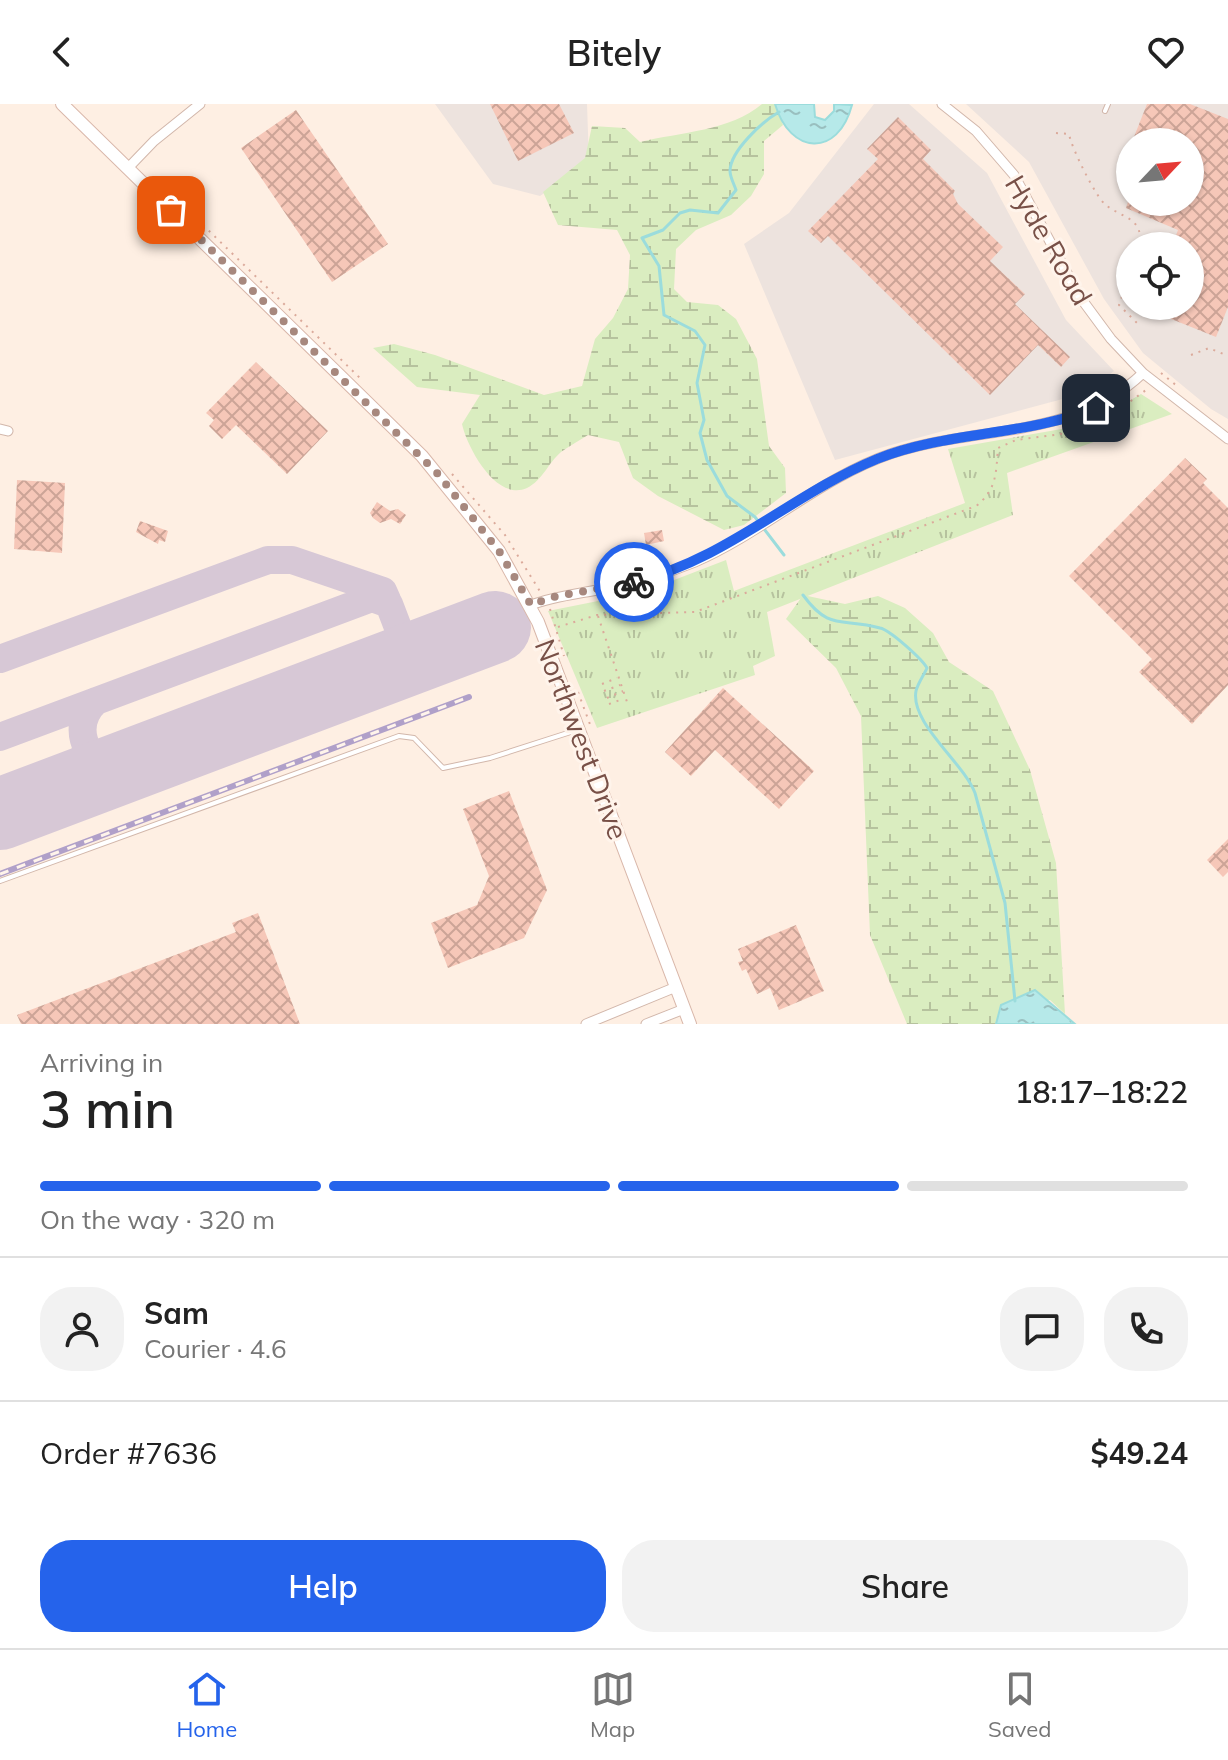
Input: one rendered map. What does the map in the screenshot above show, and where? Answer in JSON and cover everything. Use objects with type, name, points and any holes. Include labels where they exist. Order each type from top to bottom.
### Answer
[{"type":"main road","name":"Northwest Drive","points":[[62,104],[422,456],[476,519],[531,605],[690,1024]]},
{"type":"street","points":[[128,168],[154,141],[200,104]]},
{"type":"street","name":"Hyde Road","points":[[942,104],[976,131],[1003,160],[1032,205],[1089,311],[1143,373],[1228,439]]},
{"type":"street","points":[[531,605],[553,597],[625,584],[675,570],[755,530],[874,460],[921,446],[1079,415],[1111,400],[1143,373]]},
{"type":"street","points":[[586,1024],[676,987]]},
{"type":"street","points":[[646,1024],[684,1009]]},
{"type":"lane","points":[[1105,111],[1108,104]]},
{"type":"lane","points":[[0,881],[399,736],[414,738],[443,768],[456,767],[579,730]]},
{"type":"path","points":[[1056,133],[1069,134],[1075,157],[1086,170],[1105,206],[1131,216],[1138,232]]},
{"type":"path","points":[[1134,320],[1137,323]]},
{"type":"path","points":[[1191,355],[1209,348],[1228,356]]},
{"type":"path","points":[[553,616],[557,627],[597,615],[695,612],[976,506],[985,499],[995,481],[998,448],[1016,440],[1091,430],[1148,388]]},
{"type":"path","points":[[597,615],[626,700],[609,704]]},
{"type":"path","points":[[602,684],[618,678]]},
{"type":"path","points":[[604,691],[620,685]]},
{"type":"path","points":[[607,698],[623,691]]},
{"type":"shaded area","points":[[435,104],[587,104],[589,162],[540,196],[493,184]]},
{"type":"shaded area","points":[[874,104],[909,104],[987,173],[1066,320],[1114,371],[1085,393],[835,460],[744,244],[789,213]]},
{"type":"shaded area","points":[[966,104],[1228,104],[1228,419],[1211,409],[1143,353],[1119,320],[1204,320],[1204,232],[1116,232],[1116,316],[1029,162]]},
{"type":"green space","points":[[762,104],[775,104],[783,125],[764,141],[764,174],[751,196],[731,215],[696,230],[676,249],[674,289],[687,302],[718,305],[736,319],[757,359],[769,446],[785,468],[786,493],[744,525],[724,530],[658,496],[633,478],[619,442],[588,435],[561,452],[533,485],[516,490],[504,487],[494,480],[477,458],[462,424],[480,395],[417,387],[373,348],[394,344],[435,355],[544,395],[582,386],[595,339],[613,318],[628,289],[630,255],[617,230],[558,225],[543,192],[585,158],[592,126],[625,128],[640,142],[720,125]]},
{"type":"green space","points":[[1141,394],[1172,414],[1007,473],[1013,515],[767,612],[775,656],[753,666],[755,675],[597,728],[548,611],[643,592],[726,560],[734,591],[965,503],[948,449],[1090,424]]},
{"type":"green space","points":[[803,595],[845,604],[878,596],[905,608],[933,633],[949,662],[993,691],[1030,770],[1056,863],[1065,1014],[1050,1000],[1001,1005],[996,1024],[907,1024],[870,935],[861,716],[836,668],[786,619]]},
{"type":"water","points":[[775,104],[814,104],[815,117],[825,120],[834,111],[834,104],[852,105],[836,134],[814,144],[802,141],[791,133]]},
{"type":"water","points":[[1035,990],[1075,1024],[996,1024],[1001,1005]]},
{"type":"building","points":[[490,104],[559,104],[574,133],[518,161]]},
{"type":"building","points":[[1147,104],[1190,104],[1228,119],[1228,307],[1216,337],[1174,320],[1204,320],[1204,232],[1177,232],[1145,216],[1204,216],[1204,128],[1138,128]]},
{"type":"building","points":[[296,110],[388,244],[332,282],[241,148]]},
{"type":"building","points":[[898,117],[931,150],[923,159],[955,191],[953,194],[958,204],[1003,247],[990,261],[1025,294],[1015,304],[1070,357],[1061,367],[1038,345],[990,395],[828,236],[821,243],[808,231],[878,159],[867,149]]},
{"type":"building","points":[[256,362],[328,431],[287,474],[236,425],[222,439],[209,426],[214,420],[206,413]]},
{"type":"building","points":[[1185,458],[1207,479],[1203,483],[1228,508],[1228,685],[1192,724],[1139,672],[1152,659],[1069,576]]},
{"type":"building","points":[[17,480],[65,483],[62,553],[14,549]]},
{"type":"building","points":[[377,502],[390,511],[398,509],[406,515],[400,524],[391,519],[380,523],[373,518],[370,513]]},
{"type":"building","points":[[140,521],[168,531],[165,542],[159,540],[158,544],[136,532]]},
{"type":"building","points":[[662,530],[664,541],[646,545],[644,533]]},
{"type":"building","points":[[723,688],[814,771],[779,809],[715,750],[691,776],[665,752]]},
{"type":"building","points":[[509,791],[547,890],[524,938],[448,968],[431,923],[477,905],[489,876],[463,809]]},
{"type":"building","points":[[1228,839],[1228,872],[1223,877],[1207,860]]},
{"type":"building","points":[[258,913],[300,1024],[21,1024],[17,1015],[236,932],[232,923]]},
{"type":"building","points":[[796,925],[824,991],[779,1010],[770,988],[757,994],[746,969],[742,971],[738,962],[743,961],[738,949]]},
{"type":"waterway","points":[[779,112],[756,129],[735,155],[730,171],[736,190],[718,213],[690,210],[680,213],[663,230],[642,238],[659,266],[664,315],[695,331],[705,345],[697,383],[704,420],[700,433],[707,460],[727,496],[755,517],[784,555]]},
{"type":"waterway","points":[[803,595],[829,619],[885,630],[927,668],[916,691],[916,703],[929,729],[960,768],[975,793],[1005,903],[1015,1001]]},
{"type":"taxiway","points":[[0,659],[268,560],[292,560],[383,591],[387,600]]},
{"type":"taxiway","points":[[0,737],[372,598],[389,604],[410,659]]},
{"type":"taxiway","points":[[96,701],[87,712],[83,724],[83,737],[88,750],[110,765],[131,764]]},
{"type":"taxiway","points":[[68,788],[84,766],[86,746]]},
{"type":"runway","points":[[0,814],[495,627]]},
{"type":"railway","points":[[0,874],[469,697]]},
{"type":"way so far","points":[[171,210],[378,412],[453,490],[499,551],[531,605],[553,597],[634,582]]},
{"type":"route","points":[[634,582],[675,570],[715,553],[874,460],[906,449],[1035,425],[1096,408]]}]
